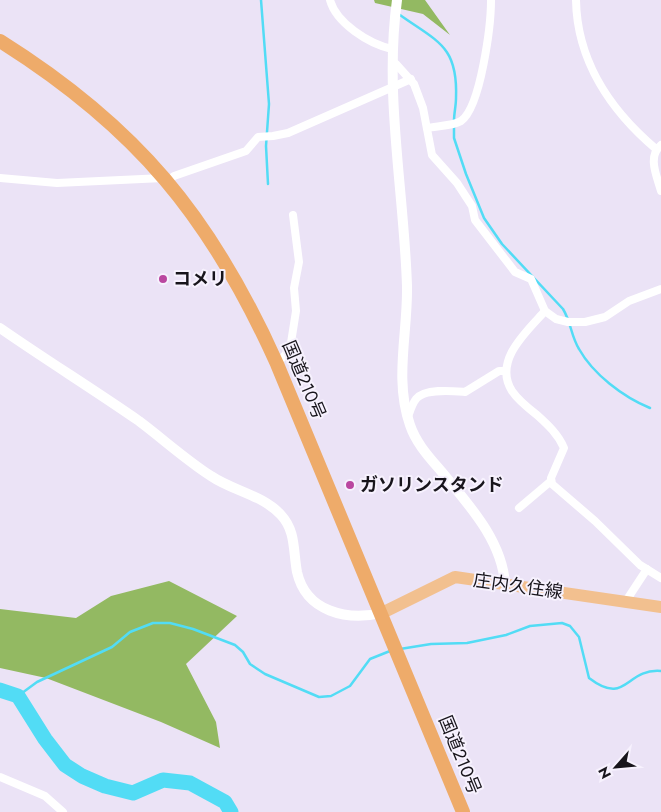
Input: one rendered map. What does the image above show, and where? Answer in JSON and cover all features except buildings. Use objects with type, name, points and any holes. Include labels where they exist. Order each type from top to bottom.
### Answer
[{"type":"highway","name":"国道210号","points":[[0,40],[80,96],[129,140],[166,179],[220,252],[248,301],[276,364],[382,613],[463,812]]},
{"type":"main road","name":"庄内久住線","points":[[382,613],[455,577],[661,607]]},
{"type":"street","points":[[330,0],[337,16],[362,36],[378,45],[392,49]]},
{"type":"street","points":[[397,0],[392,38],[392,64],[406,286],[402,389],[408,417],[416,438],[424,451],[482,524],[502,565],[505,584]]},
{"type":"street","points":[[427,128],[460,121],[470,110],[488,43],[491,0]]},
{"type":"street","points":[[576,0],[582,49],[592,69],[612,103],[631,128],[659,147],[653,162],[661,191]]},
{"type":"street","points":[[392,64],[396,64],[411,79],[417,90],[432,154],[457,182],[472,206],[474,220],[515,272],[531,278],[545,312],[556,319],[585,322],[605,316],[629,301],[661,289]]},
{"type":"street","points":[[0,178],[57,183],[166,179],[246,150],[258,137],[288,133],[393,89],[411,79]]},
{"type":"street","points":[[276,364],[290,349],[293,333],[295,274],[299,262],[294,215]]},
{"type":"street","points":[[519,508],[550,481],[564,448],[555,431],[516,396],[509,385],[504,371],[511,354],[545,312]]},
{"type":"street","points":[[0,328],[136,420],[213,478],[267,503],[281,515],[291,530],[300,580],[307,594],[322,607],[343,616],[354,618],[382,613]]},
{"type":"street","points":[[408,417],[415,400],[420,395],[446,390],[466,392],[500,371],[504,371]]},
{"type":"street","points":[[550,481],[619,546],[661,578]]},
{"type":"street","points":[[626,601],[647,569]]},
{"type":"street","points":[[0,777],[44,796],[64,812]]},
{"type":"green space","points":[[374,0],[425,0],[450,35],[423,14],[375,3]]},
{"type":"green space","points":[[169,581],[237,616],[186,664],[216,722],[220,748],[161,722],[46,678],[0,668],[0,609],[76,618],[111,596]]},
{"type":"waterway","points":[[261,0],[269,104],[266,146],[268,184]]},
{"type":"waterway","points":[[400,15],[435,39],[449,56],[456,81],[454,121]]},
{"type":"waterway","points":[[454,127],[454,138],[484,218],[502,244],[563,309],[576,344],[600,376],[629,398],[650,408]]},
{"type":"waterway","points":[[18,696],[37,682],[112,647],[130,632],[153,623],[170,623],[193,629],[235,645],[243,652],[250,664],[265,674],[319,697],[331,696],[350,686],[370,659],[390,651]]},
{"type":"waterway","points":[[400,649],[431,644],[467,643],[506,635],[530,626],[562,623],[570,626],[579,637],[589,678],[602,686],[611,689],[619,688],[640,675],[661,671]]},
{"type":"waterway","points":[[0,690],[18,696],[45,739],[65,765],[82,776],[105,786],[133,793],[163,780],[190,783],[225,802],[231,812]]},
{"type":"place","name":"コメリ","points":[[163,279]]},
{"type":"place","name":"ガソリンスタンド","points":[[350,485]]}]
